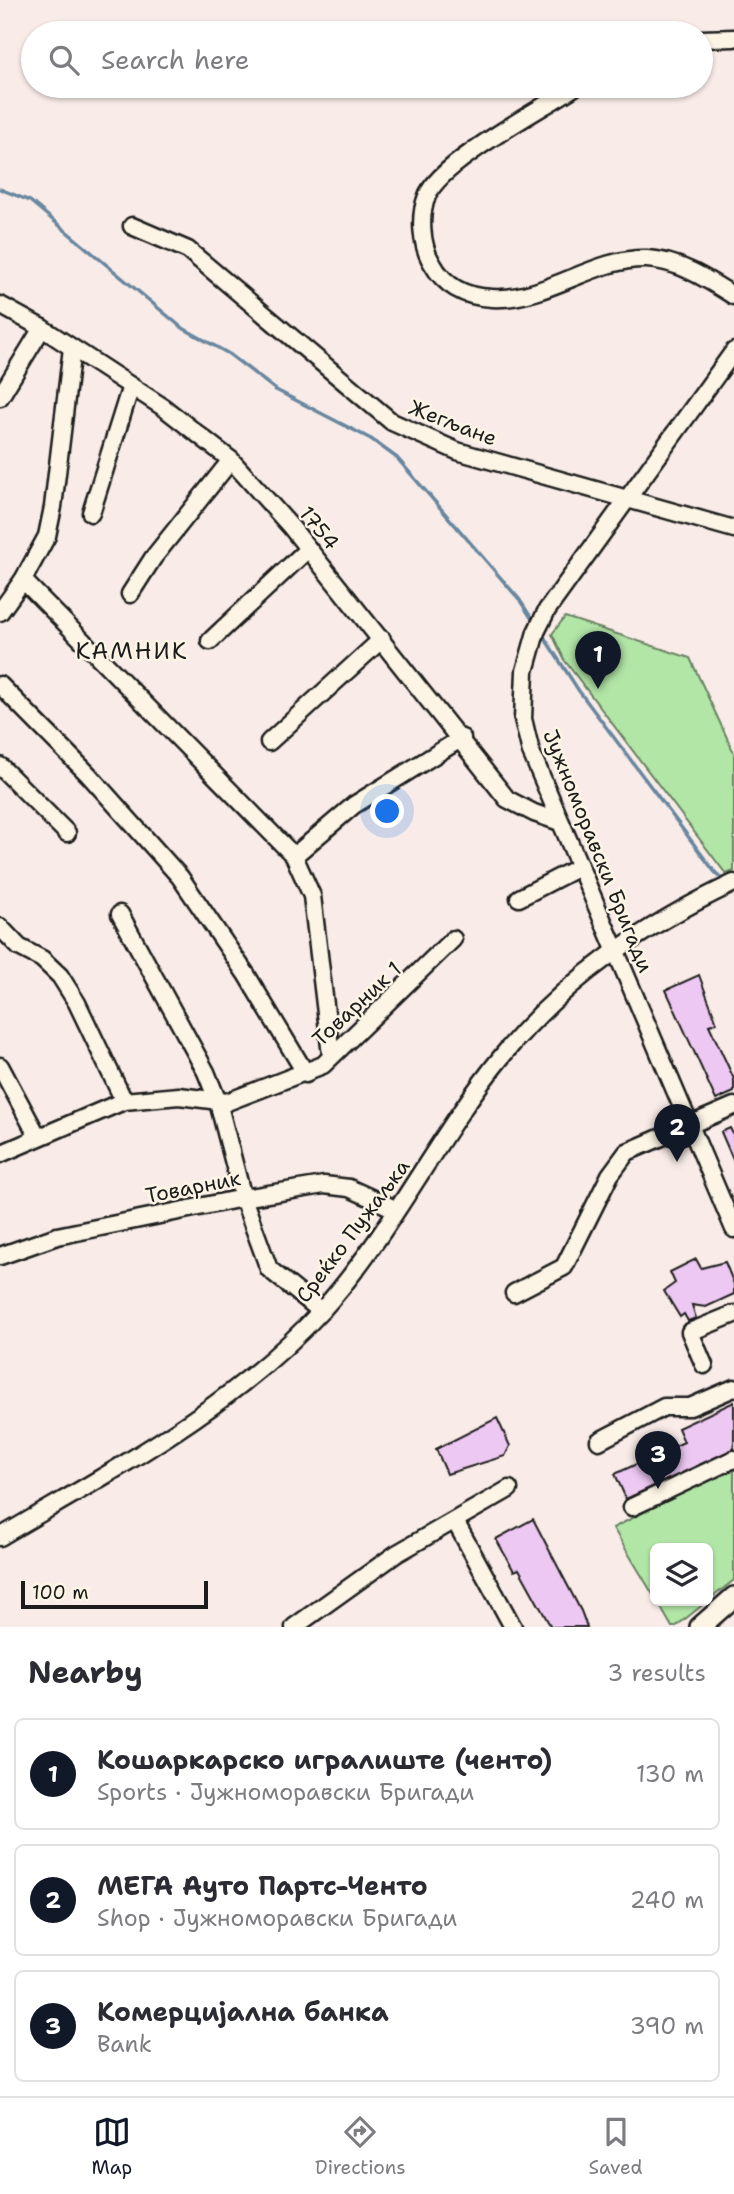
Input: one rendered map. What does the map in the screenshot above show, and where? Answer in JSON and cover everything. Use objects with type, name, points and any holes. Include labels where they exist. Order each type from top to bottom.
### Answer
[{"type":"main road","points":[[700,1627],[734,1597]]},
{"type":"street","points":[[713,39],[734,38]]},
{"type":"street","points":[[557,98],[458,161],[427,194],[423,236],[429,259],[443,281],[463,294],[494,299],[535,292],[605,268],[645,259],[678,264],[734,296]]},
{"type":"street","name":"Жегљане","points":[[132,226],[188,250],[392,422],[457,451],[734,529]]},
{"type":"street","name":"1754","points":[[0,305],[42,328],[131,386],[231,460],[382,639],[507,799],[560,822]]},
{"type":"street","points":[[0,397],[42,328]]},
{"type":"street","points":[[0,612],[23,580],[47,536],[54,507],[72,348]]},
{"type":"street","name":"Јужноморавски Бригади","points":[[733,1225],[560,822],[531,752],[523,719],[525,671],[536,632],[547,610],[734,351]]},
{"type":"street","points":[[91,513],[131,386]]},
{"type":"street","points":[[130,594],[153,558],[231,460]]},
{"type":"street","points":[[211,641],[308,549]]},
{"type":"street","points":[[23,580],[294,856],[312,897],[331,1055]]},
{"type":"street","points":[[269,741],[382,639]]},
{"type":"street","points":[[0,685],[88,774],[180,877],[246,974],[306,1074]]},
{"type":"street","points":[[294,856],[354,805],[462,738]]},
{"type":"street","points":[[0,766],[66,833]]},
{"type":"street","points":[[519,898],[579,867]]},
{"type":"street","name":"Среќко Пужаљка","points":[[0,1537],[213,1407],[264,1368],[340,1289],[502,1057],[543,1010],[580,975],[615,949],[694,901],[734,883]]},
{"type":"street","points":[[120,914],[206,1072],[218,1102],[243,1198],[269,1269],[321,1311]]},
{"type":"street","points":[[0,927],[19,947],[42,959],[60,976],[77,1003],[124,1101]]},
{"type":"street","name":"Товарник 1","points":[[0,1154],[124,1101],[178,1096],[218,1102],[237,1099],[306,1074],[323,1065],[396,998],[453,939]]},
{"type":"street","points":[[0,1066],[38,1137]]},
{"type":"street","points":[[514,1293],[564,1267],[610,1175],[627,1153],[734,1106]]},
{"type":"street","name":"Товарник","points":[[0,1256],[57,1236],[304,1187],[349,1188],[395,1209]]},
{"type":"street","points":[[704,1365],[690,1332],[734,1314]]},
{"type":"street","points":[[599,1441],[664,1407],[690,1407],[734,1388]]},
{"type":"street","points":[[632,1507],[734,1459]]},
{"type":"street","points":[[294,1627],[396,1554],[509,1489]]},
{"type":"street","points":[[455,1521],[511,1623],[494,1627]]},
{"type":"green space","points":[[565,617],[690,658],[734,753],[734,871],[726,874],[565,661],[552,634]]},
{"type":"green space","points":[[734,1466],[734,1580],[713,1597],[713,1543],[650,1543],[650,1590],[613,1528]]},
{"type":"green space","points":[[660,1606],[702,1606],[675,1627],[672,1627]]},
{"type":"building","points":[[699,975],[717,1023],[709,1025],[734,1079],[734,1092],[716,1100],[666,990]]},
{"type":"building","points":[[730,1128],[734,1136],[734,1162],[721,1132]]},
{"type":"building","points":[[696,1259],[701,1268],[725,1262],[734,1284],[734,1294],[706,1307],[692,1305],[696,1318],[688,1321],[684,1314],[680,1317],[664,1291],[675,1283],[670,1272]]},
{"type":"building","points":[[734,1402],[734,1449],[626,1499],[615,1474],[684,1442],[678,1428]]},
{"type":"building","points":[[497,1418],[510,1446],[505,1456],[447,1474],[436,1449]]},
{"type":"building","points":[[533,1519],[587,1627],[551,1627],[519,1569],[514,1571],[496,1539]]},
{"type":"waterway","points":[[0,189],[30,201],[181,327],[229,354],[276,390],[371,439],[397,458],[519,599],[534,622]]},
{"type":"waterway","points":[[542,634],[579,691],[724,881]]},
{"type":"place","name":"Кошаркарско игралиште (ченто)","points":[[598,689]]},
{"type":"place","name":"МЕГА Ауто Партс-Ченто","points":[[677,1162]]},
{"type":"place","name":"Комерцијална банка","points":[[658,1489]]},
{"type":"district","name":"КАМНИК","points":[[132,651]]}]
